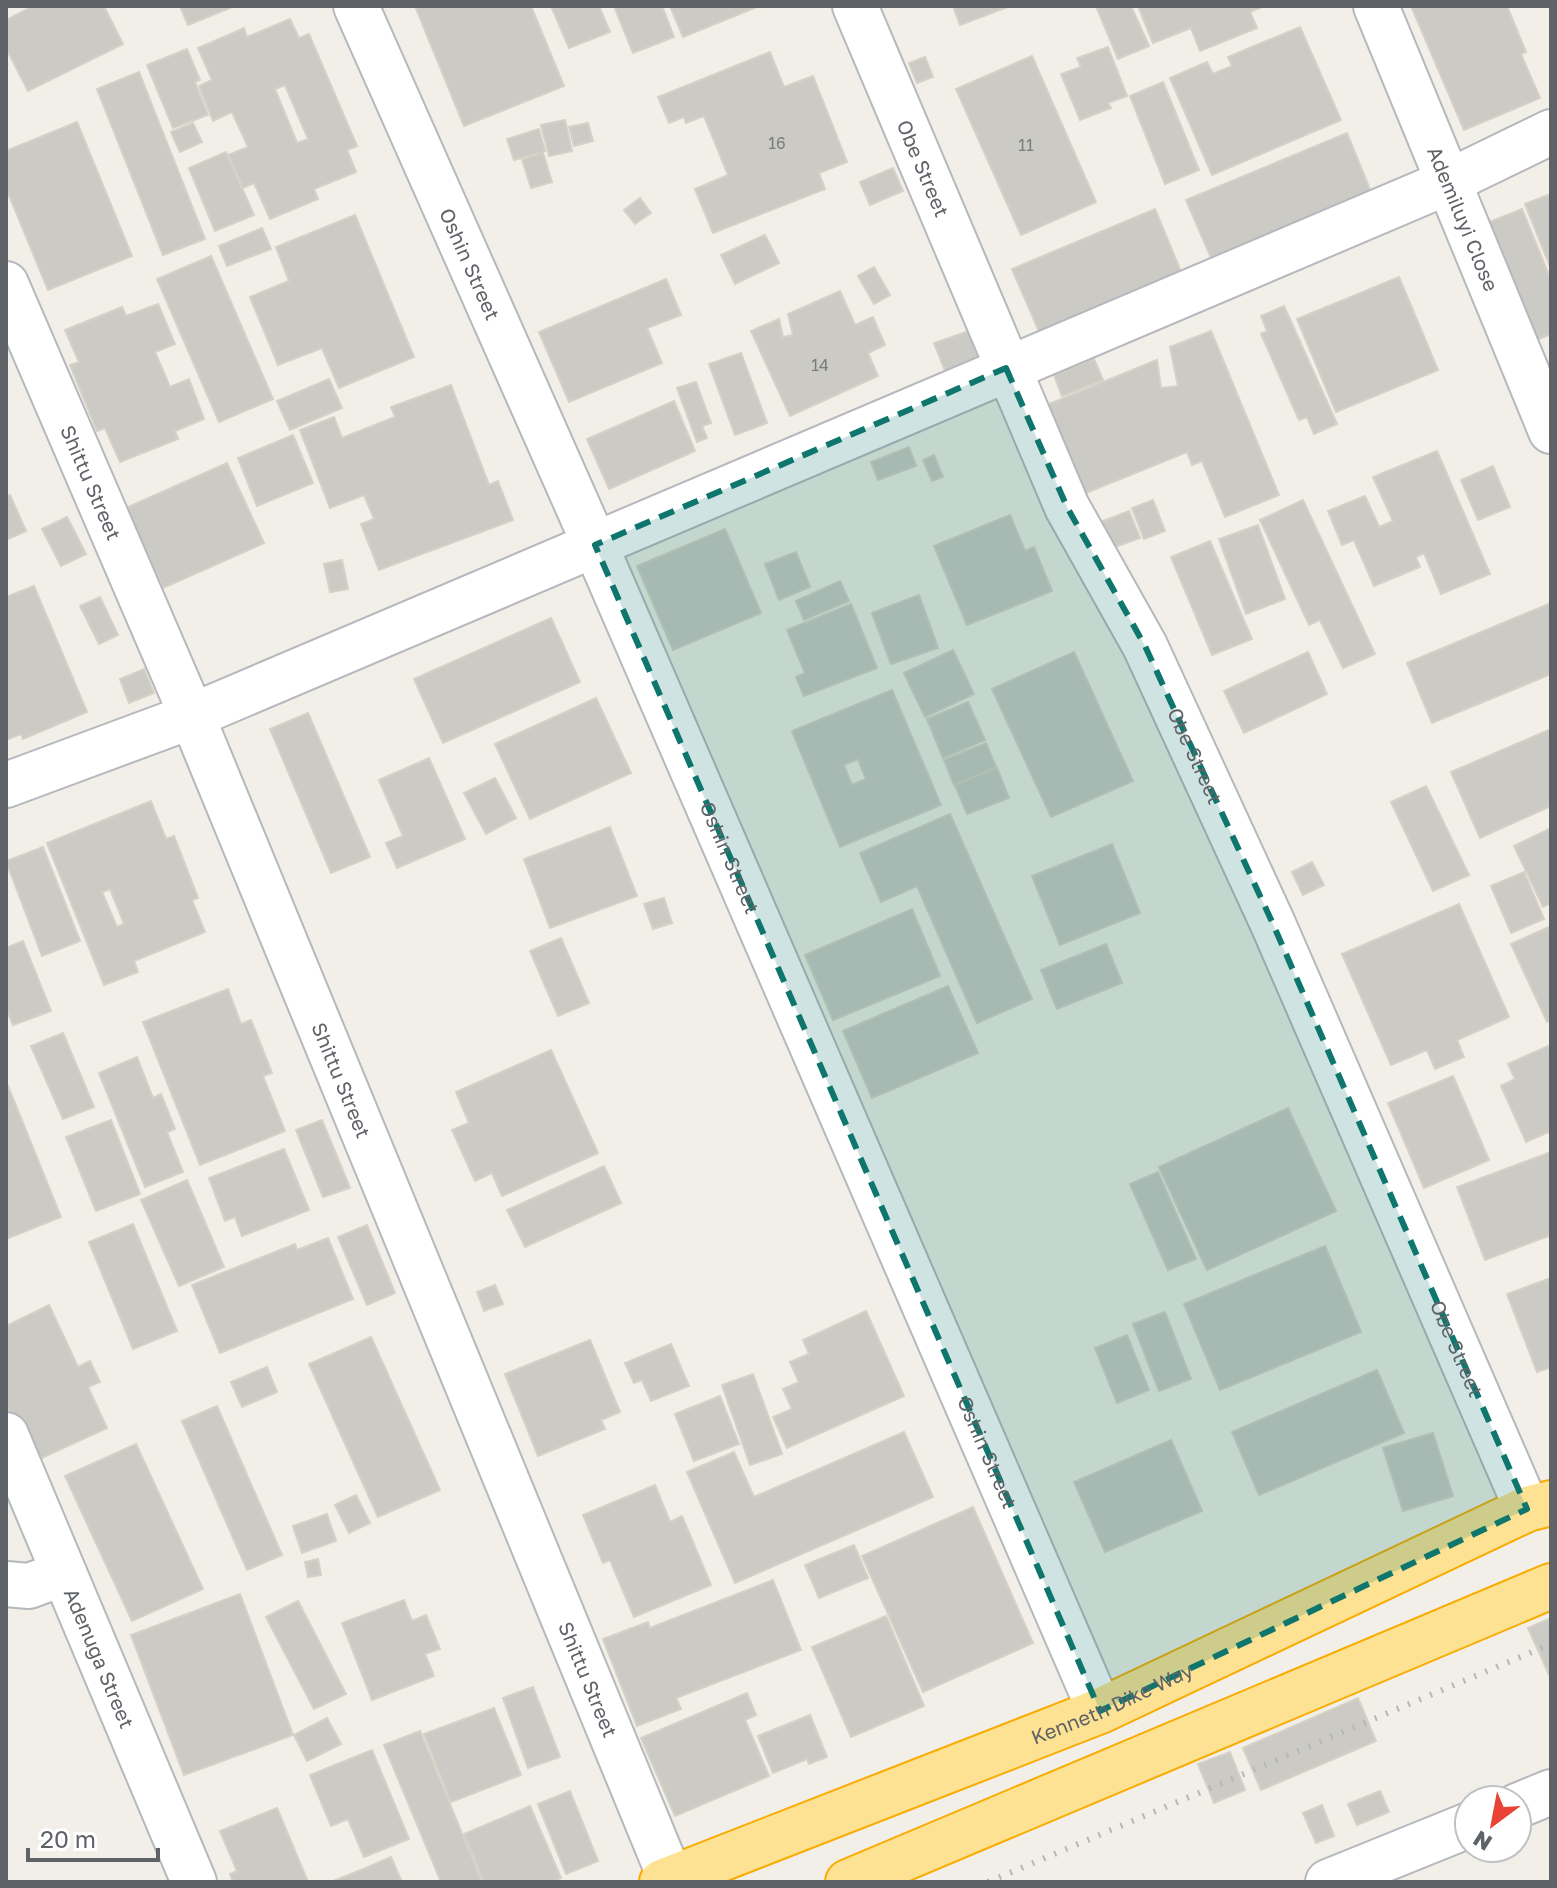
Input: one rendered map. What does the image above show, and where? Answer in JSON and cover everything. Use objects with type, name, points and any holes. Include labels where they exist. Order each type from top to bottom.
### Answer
[{"type":"highway","name":"Kenneth Dike Way","points":[[668,1881],[1100,1711],[1539,1506]]},
{"type":"highway","points":[[848,1882],[1551,1586]]},
{"type":"street","name":"Oshin Street","points":[[356,6],[595,545],[1100,1711]]},
{"type":"street","name":"Obe Street","points":[[855,6],[1067,507],[1145,646],[1539,1506]]},
{"type":"street","name":"Ademiluyi Close","points":[[1376,6],[1551,431]]},
{"type":"street","points":[[6,785],[192,716],[1448,182],[1551,132]]},
{"type":"street","name":"Shittu Street","points":[[6,284],[192,716],[668,1881]]},
{"type":"street","name":"Adenuga Street","points":[[6,1435],[194,1882]]},
{"type":"street","points":[[6,1584],[29,1586],[64,1573]]},
{"type":"street","points":[[1328,1882],[1453,1831]]},
{"type":"highlighted area","points":[[1006,368],[1067,507],[1145,646],[1273,924],[1527,1509],[1100,1711],[595,545]]},
{"type":"building","points":[[33,6],[104,6],[123,44],[28,91],[6,48],[6,20]]},
{"type":"building","points":[[180,6],[229,6],[230,8],[188,25]]},
{"type":"building","points":[[415,6],[531,6],[564,86],[464,126]]},
{"type":"building","points":[[551,6],[599,6],[610,32],[569,48]]},
{"type":"building","points":[[614,6],[662,6],[674,37],[633,53]]},
{"type":"building","points":[[670,6],[759,6],[683,37]]},
{"type":"building","points":[[953,6],[1010,6],[960,25]]},
{"type":"building","points":[[1096,6],[1131,6],[1149,46],[1118,59]]},
{"type":"building","points":[[1138,6],[1264,6],[1250,12],[1257,28],[1200,51],[1191,28],[1153,43]]},
{"type":"building","points":[[1411,6],[1507,6],[1526,52],[1521,54],[1540,98],[1464,130]]},
{"type":"building","points":[[290,19],[299,38],[309,34],[357,146],[347,150],[356,172],[314,189],[318,199],[270,219],[254,183],[243,188],[228,155],[248,147],[232,112],[213,121],[199,86],[212,80],[198,48],[244,28],[247,37]],"holes":[[[285,85],[308,139],[297,143],[275,89]]]},
{"type":"building","points":[[1300,27],[1341,120],[1212,175],[1170,78],[1207,62],[1213,74],[1232,66],[1228,57]]},
{"type":"building","points":[[1108,47],[1127,96],[1108,103],[1111,108],[1080,120],[1061,74],[1081,67],[1077,58]]},
{"type":"building","points":[[187,49],[200,80],[195,82],[208,115],[173,128],[147,65]]},
{"type":"building","points":[[770,52],[784,87],[813,76],[847,162],[819,173],[825,189],[713,233],[695,189],[728,175],[704,116],[686,123],[684,117],[669,123],[658,97]]},
{"type":"building","points":[[1032,56],[1096,202],[1021,235],[956,89]]},
{"type":"building","points":[[925,57],[933,77],[917,83],[909,63]]},
{"type":"building","points":[[139,72],[205,239],[163,255],[97,89]]},
{"type":"building","points":[[1163,82],[1199,170],[1165,184],[1130,96]]},
{"type":"building","points":[[565,120],[572,151],[549,156],[541,125]]},
{"type":"building","points":[[77,122],[132,256],[48,290],[6,188],[6,151]]},
{"type":"building","points":[[193,123],[202,142],[180,152],[171,132]]},
{"type":"building","points":[[588,123],[593,141],[574,146],[569,127]]},
{"type":"building","points":[[539,129],[545,151],[514,160],[507,139]]},
{"type":"building","points":[[1347,133],[1371,192],[1211,258],[1186,200]]},
{"type":"building","points":[[226,152],[254,215],[215,231],[189,168]]},
{"type":"building","points":[[543,153],[552,182],[531,188],[522,159]]},
{"type":"building","points":[[893,168],[903,191],[870,205],[860,182]]},
{"type":"building","points":[[1551,194],[1551,269],[1525,204]]},
{"type":"building","points":[[640,198],[651,213],[635,224],[624,210]]},
{"type":"building","points":[[1155,209],[1182,274],[1040,334],[1012,269]]},
{"type":"building","points":[[1522,209],[1551,280],[1551,334],[1531,342],[1482,225]]},
{"type":"building","points":[[355,215],[414,357],[339,388],[322,348],[278,365],[250,297],[289,281],[276,247]]},
{"type":"building","points":[[262,228],[271,249],[227,266],[219,246]]},
{"type":"building","points":[[765,235],[779,263],[735,284],[721,255]]},
{"type":"building","points":[[211,256],[273,399],[219,422],[157,279]]},
{"type":"building","points":[[874,267],[890,295],[874,304],[858,276]]},
{"type":"building","points":[[1399,277],[1438,370],[1336,412],[1297,319]]},
{"type":"building","points":[[666,279],[681,315],[647,328],[662,363],[569,402],[539,332]]},
{"type":"building","points":[[840,291],[855,325],[873,317],[885,345],[868,353],[878,376],[790,416],[751,331],[779,319],[783,337],[793,335],[788,314]]},
{"type":"building","points":[[158,304],[175,344],[155,352],[170,387],[189,379],[204,419],[175,431],[178,439],[120,462],[105,428],[97,431],[70,365],[79,362],[65,330],[122,307],[126,316]]},
{"type":"building","points":[[1284,306],[1337,424],[1314,434],[1307,417],[1299,420],[1261,334],[1267,331],[1261,316]]},
{"type":"building","points":[[969,331],[978,359],[945,371],[934,343]]},
{"type":"building","points":[[1211,331],[1279,495],[1225,517],[1202,461],[1192,465],[1187,452],[1076,497],[1039,408],[1157,360],[1161,388],[1178,386],[1170,347]]},
{"type":"building","points":[[741,353],[767,423],[735,435],[709,364]]},
{"type":"building","points":[[1094,359],[1103,380],[1062,396],[1054,375]]},
{"type":"building","points":[[329,379],[342,408],[290,430],[277,401]]},
{"type":"building","points":[[696,382],[711,423],[702,426],[707,438],[697,442],[677,388]]},
{"type":"building","points":[[451,385],[489,485],[498,481],[513,520],[379,570],[361,524],[374,519],[364,495],[330,508],[300,430],[334,417],[342,438],[395,417],[391,407]]},
{"type":"building","points":[[674,401],[695,451],[609,489],[587,439]]},
{"type":"building","points":[[293,435],[313,483],[257,506],[238,458]]},
{"type":"building","points":[[909,447],[916,466],[878,480],[871,462]]},
{"type":"building","points":[[1437,451],[1490,574],[1441,594],[1424,553],[1416,557],[1420,567],[1374,586],[1354,540],[1342,545],[1328,511],[1365,496],[1379,527],[1393,521],[1373,477]]},
{"type":"building","points":[[934,455],[943,477],[932,481],[923,460]]},
{"type":"building","points":[[227,463],[264,543],[163,588],[126,508]]},
{"type":"building","points":[[1493,466],[1510,507],[1478,520],[1461,480]]},
{"type":"building","points":[[10,495],[26,531],[6,540],[6,497]]},
{"type":"building","points":[[1153,500],[1165,531],[1144,539],[1132,508]]},
{"type":"building","points":[[1303,500],[1375,654],[1343,668],[1320,620],[1309,625],[1260,520]]},
{"type":"building","points":[[1129,511],[1140,538],[1110,549],[1100,522]]},
{"type":"building","points":[[1010,515],[1025,551],[1034,547],[1052,591],[967,625],[934,546]]},
{"type":"building","points":[[67,517],[86,554],[61,566],[42,529]]},
{"type":"building","points":[[1258,525],[1285,599],[1246,614],[1219,539]]},
{"type":"building","points":[[725,529],[761,613],[673,650],[637,566]]},
{"type":"building","points":[[1210,541],[1252,639],[1212,655],[1171,557]]},
{"type":"building","points":[[796,552],[810,587],[779,600],[765,564]]},
{"type":"building","points":[[342,560],[348,589],[330,592],[324,564]]},
{"type":"building","points":[[840,581],[849,601],[804,620],[796,601]]},
{"type":"building","points":[[34,586],[87,712],[23,739],[21,734],[6,740],[6,597]]},
{"type":"building","points":[[919,595],[938,648],[891,664],[872,613]]},
{"type":"building","points":[[100,597],[118,635],[99,644],[80,606]]},
{"type":"building","points":[[1551,603],[1551,674],[1432,723],[1407,663]]},
{"type":"building","points":[[851,604],[877,668],[804,696],[796,677],[805,673],[787,630]]},
{"type":"building","points":[[551,618],[580,682],[443,743],[414,679]]},
{"type":"building","points":[[953,650],[974,694],[925,717],[904,673]]},
{"type":"building","points":[[1074,652],[1133,781],[1051,817],[992,689]]},
{"type":"building","points":[[1308,652],[1327,694],[1244,733],[1224,691]]},
{"type":"building","points":[[144,669],[154,693],[129,703],[120,679]]},
{"type":"building","points":[[892,690],[941,805],[840,847],[792,731]],"holes":[[[858,759],[866,779],[852,785],[844,765]]]},
{"type":"building","points":[[596,698],[631,773],[530,819],[495,744]]},
{"type":"building","points":[[968,702],[985,740],[943,758],[927,719]]},
{"type":"building","points":[[308,713],[370,857],[331,873],[270,729]]},
{"type":"building","points":[[1551,729],[1551,806],[1480,838],[1451,772]]},
{"type":"building","points":[[986,743],[996,767],[954,785],[944,760]]},
{"type":"building","points":[[429,758],[465,839],[397,868],[386,843],[403,836],[379,780]]},
{"type":"building","points":[[997,768],[1009,798],[967,814],[955,785]]},
{"type":"building","points":[[495,778],[516,818],[486,834],[464,793]]},
{"type":"building","points":[[1426,786],[1469,875],[1433,891],[1391,802]]},
{"type":"building","points":[[151,801],[166,839],[174,836],[198,898],[192,900],[205,932],[134,961],[138,972],[104,985],[47,843]],"holes":[[[110,889],[124,924],[117,927],[102,892]]]},
{"type":"building","points":[[950,814],[1032,999],[977,1023],[917,886],[881,902],[860,853]]},
{"type":"building","points":[[610,827],[637,896],[550,928],[524,859]]},
{"type":"building","points":[[1551,828],[1551,903],[1543,907],[1514,846]]},
{"type":"building","points":[[1112,844],[1140,913],[1060,945],[1032,876]]},
{"type":"building","points":[[43,847],[80,941],[42,956],[6,861]]},
{"type":"building","points":[[1312,862],[1324,885],[1303,895],[1292,872]]},
{"type":"building","points":[[1524,872],[1544,919],[1511,933],[1491,886]]},
{"type":"building","points":[[664,898],[672,923],[653,929],[644,904]]},
{"type":"building","points":[[1459,904],[1509,1017],[1457,1040],[1464,1057],[1435,1069],[1427,1050],[1391,1065],[1342,954]]},
{"type":"building","points":[[912,909],[940,976],[833,1020],[805,955]]},
{"type":"building","points":[[1551,926],[1551,1020],[1547,1022],[1511,944]]},
{"type":"building","points":[[561,938],[589,1003],[558,1016],[530,951]]},
{"type":"building","points":[[23,941],[51,1011],[13,1025],[6,1008],[6,948]]},
{"type":"building","points":[[1106,944],[1122,983],[1057,1009],[1041,970]]},
{"type":"building","points":[[948,986],[978,1053],[872,1098],[843,1031]]},
{"type":"building","points":[[228,989],[241,1024],[251,1020],[272,1073],[263,1076],[285,1131],[200,1165],[143,1022]]},
{"type":"building","points":[[63,1033],[94,1107],[63,1119],[31,1046]]},
{"type":"building","points":[[1548,1046],[1551,1052],[1551,1131],[1526,1142],[1501,1086],[1515,1079],[1508,1064]]},
{"type":"building","points":[[551,1050],[598,1153],[502,1196],[492,1173],[475,1181],[452,1130],[469,1123],[456,1092]]},
{"type":"building","points":[[137,1057],[153,1098],[161,1094],[175,1129],[167,1132],[183,1172],[145,1187],[99,1073]]},
{"type":"building","points":[[1453,1076],[1489,1160],[1424,1188],[1388,1103]]},
{"type":"building","points":[[6,1081],[61,1217],[6,1239]]},
{"type":"building","points":[[1288,1108],[1336,1211],[1207,1270],[1159,1167]]},
{"type":"building","points":[[111,1120],[140,1194],[96,1211],[66,1137]]},
{"type":"building","points":[[322,1120],[350,1188],[323,1197],[296,1130]]},
{"type":"building","points":[[284,1149],[309,1210],[242,1236],[235,1217],[225,1221],[209,1178]]},
{"type":"building","points":[[1551,1152],[1551,1235],[1485,1260],[1457,1187]]},
{"type":"building","points":[[604,1166],[621,1203],[525,1247],[507,1210]]},
{"type":"building","points":[[1158,1172],[1196,1259],[1168,1270],[1130,1184]]},
{"type":"building","points":[[187,1180],[224,1267],[179,1286],[141,1200]]},
{"type":"building","points":[[133,1224],[177,1331],[133,1349],[89,1242]]},
{"type":"building","points":[[367,1225],[395,1293],[367,1305],[338,1237]]},
{"type":"building","points":[[328,1238],[353,1299],[220,1353],[192,1285],[295,1244],[297,1250]]},
{"type":"building","points":[[1325,1246],[1361,1332],[1220,1390],[1184,1304]]},
{"type":"building","points":[[1551,1278],[1551,1367],[1537,1372],[1507,1294]]},
{"type":"building","points":[[495,1285],[503,1304],[484,1311],[477,1292]]},
{"type":"building","points":[[49,1305],[78,1367],[90,1361],[100,1382],[88,1387],[107,1428],[33,1462],[6,1405],[6,1326]]},
{"type":"building","points":[[866,1311],[904,1396],[787,1448],[773,1417],[792,1409],[783,1389],[799,1382],[790,1362],[809,1354],[803,1340]]},
{"type":"building","points":[[1165,1312],[1191,1379],[1159,1391],[1133,1324]]},
{"type":"building","points":[[1127,1335],[1149,1390],[1117,1403],[1095,1348]]},
{"type":"building","points":[[371,1337],[440,1490],[378,1517],[309,1364]]},
{"type":"building","points":[[590,1340],[620,1412],[601,1420],[605,1429],[538,1456],[505,1374]]},
{"type":"building","points":[[671,1344],[689,1386],[651,1401],[642,1380],[634,1383],[625,1363]]},
{"type":"building","points":[[267,1367],[277,1392],[242,1407],[231,1382]]},
{"type":"building","points":[[1377,1370],[1404,1433],[1259,1495],[1232,1432]]},
{"type":"building","points":[[753,1374],[782,1454],[750,1465],[722,1385]]},
{"type":"building","points":[[720,1396],[739,1444],[694,1461],[675,1414]]},
{"type":"building","points":[[217,1406],[282,1555],[247,1570],[182,1421]]},
{"type":"building","points":[[904,1432],[933,1497],[735,1583],[687,1472],[734,1452],[754,1497]]},
{"type":"building","points":[[1433,1433],[1453,1496],[1403,1511],[1383,1448]]},
{"type":"building","points":[[1171,1440],[1202,1511],[1105,1552],[1074,1482]]},
{"type":"building","points":[[136,1444],[203,1589],[132,1621],[65,1476]]},
{"type":"building","points":[[655,1485],[670,1522],[682,1516],[711,1585],[634,1617],[610,1560],[603,1563],[583,1515]]},
{"type":"building","points":[[356,1495],[370,1523],[349,1533],[335,1505]]},
{"type":"building","points":[[973,1507],[1033,1643],[923,1692],[862,1556]]},
{"type":"building","points":[[327,1514],[336,1541],[302,1553],[293,1526]]},
{"type":"building","points":[[854,1545],[868,1578],[819,1598],[805,1565]]},
{"type":"building","points":[[318,1559],[321,1575],[308,1577],[305,1562]]},
{"type":"building","points":[[773,1580],[801,1650],[676,1698],[681,1709],[637,1726],[603,1639],[648,1622],[650,1628]]},
{"type":"building","points":[[240,1594],[293,1735],[184,1775],[131,1635]]},
{"type":"building","points":[[404,1600],[412,1621],[426,1615],[440,1649],[425,1654],[434,1676],[372,1700],[342,1623]]},
{"type":"building","points":[[298,1601],[346,1694],[314,1709],[266,1617]]},
{"type":"building","points":[[886,1616],[924,1706],[851,1737],[812,1647]]},
{"type":"building","points":[[1551,1618],[1551,1679],[1528,1628]]},
{"type":"building","points":[[533,1687],[560,1757],[528,1768],[503,1698]]},
{"type":"building","points":[[747,1693],[756,1715],[745,1720],[769,1776],[675,1816],[641,1738]]},
{"type":"building","points":[[1358,1698],[1376,1741],[1261,1790],[1243,1748]]},
{"type":"building","points":[[494,1708],[521,1775],[451,1802],[424,1734]]},
{"type":"building","points":[[810,1715],[827,1757],[809,1764],[807,1759],[773,1773],[758,1736]]},
{"type":"building","points":[[327,1718],[341,1744],[307,1761],[294,1735]]},
{"type":"building","points":[[420,1731],[482,1882],[441,1882],[384,1745]]},
{"type":"building","points":[[372,1750],[409,1839],[364,1857],[348,1819],[331,1826],[310,1775]]},
{"type":"building","points":[[1230,1752],[1245,1790],[1214,1803],[1198,1764]]},
{"type":"building","points":[[570,1791],[598,1861],[566,1874],[538,1804]]},
{"type":"building","points":[[1380,1791],[1389,1812],[1357,1825],[1348,1804]]},
{"type":"building","points":[[1322,1805],[1334,1836],[1316,1843],[1303,1813]]},
{"type":"building","points":[[530,1806],[561,1878],[552,1882],[484,1882],[464,1834]]},
{"type":"building","points":[[277,1808],[308,1882],[233,1882],[230,1874],[237,1871],[220,1831]]},
{"type":"building","points":[[391,1857],[402,1882],[331,1882],[361,1870]]},
{"type":"railway","points":[[988,1882],[1551,1644]]}]
